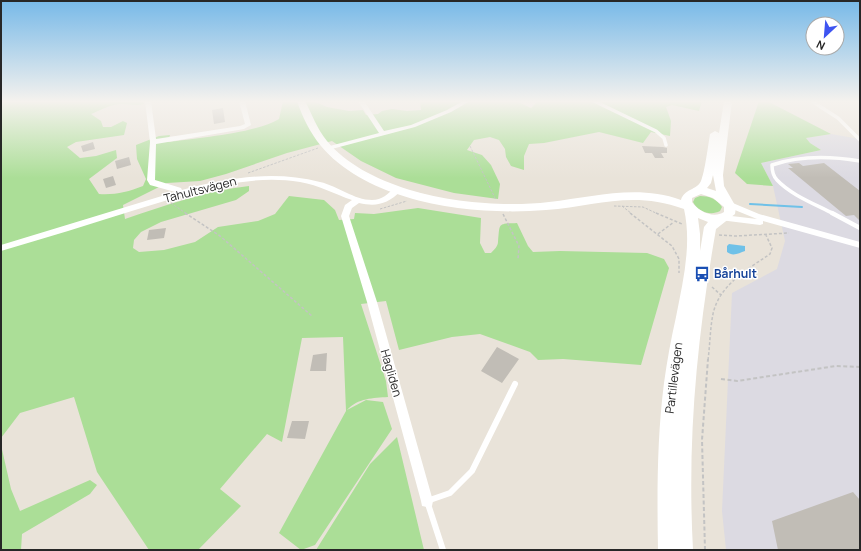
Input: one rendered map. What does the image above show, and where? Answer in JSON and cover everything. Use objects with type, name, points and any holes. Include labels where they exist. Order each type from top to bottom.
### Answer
[{"type":"street","points":[[151,127],[153,142],[151,180],[153,183],[178,190],[179,194]]},
{"type":"street","points":[[153,142],[245,127]]},
{"type":"street","points":[[314,127],[319,138],[327,147],[357,171],[398,189],[437,200],[480,206],[500,207],[547,206],[594,198],[630,195],[655,196],[668,198],[688,206],[702,216],[784,225]]},
{"type":"street","points":[[378,127],[382,133]]},
{"type":"street","points":[[327,147],[406,127]]},
{"type":"street","points":[[688,206],[686,200],[694,192],[704,186],[707,177],[716,127]]},
{"type":"street","points":[[725,127],[718,175],[719,186],[727,202]]},
{"type":"street","name":"Tahultsvägen","points":[[1,248],[179,194],[237,180],[263,178],[301,180],[321,184],[357,200],[369,203],[380,202],[390,197],[398,189]]},
{"type":"street","points":[[594,198],[625,191],[711,193],[746,213],[784,225],[860,245]]},
{"type":"street","name":"Hagliden","points":[[357,200],[348,207],[345,216],[372,302],[428,501]]},
{"type":"street","name":"Partillevägen","points":[[683,550],[681,468],[685,393],[710,227],[721,218],[729,214],[730,207],[727,202]]},
{"type":"street","name":"Partillevägen","points":[[668,550],[666,464],[669,409],[675,359],[694,243],[693,220],[688,206]]},
{"type":"lane","points":[[647,127],[656,131],[664,138],[666,145]]},
{"type":"lane","points":[[847,127],[860,140]]},
{"type":"lane","points":[[860,162],[833,157],[810,158],[778,162],[772,165],[772,171],[776,179],[792,191],[860,228]]},
{"type":"lane","points":[[428,501],[450,492],[472,471],[514,384]]},
{"type":"lane","name":"Hagliden","points":[[428,501],[443,550]]},
{"type":"path","points":[[470,146],[518,246],[518,259]]},
{"type":"path","points":[[237,180],[250,172],[327,147]]},
{"type":"path","points":[[170,201],[220,236],[312,316]]},
{"type":"path","points":[[622,206],[672,246],[678,255],[679,273]]},
{"type":"path","points":[[658,234],[675,222]]},
{"type":"path","points":[[714,234],[734,237],[764,233],[791,233]]},
{"type":"path","points":[[705,550],[702,440],[704,398],[713,313],[716,303],[721,295],[737,276],[770,254],[772,251],[770,243],[764,233]]},
{"type":"path","points":[[711,286],[721,295]]},
{"type":"path","points":[[721,379],[737,381],[836,366],[860,367]]},
{"type":"shaded area","points":[[831,134],[860,139],[860,550],[726,550],[722,511],[732,293],[777,269],[785,241],[773,186],[761,163],[821,150],[810,143],[806,138]]},
{"type":"green space","points":[[1,127],[126,127],[124,135],[76,142],[67,147],[80,158],[96,156],[116,150],[117,158],[89,179],[99,194],[111,194],[121,193],[143,186],[146,179],[137,159],[136,145],[159,136],[170,135],[168,142],[226,134],[260,127],[671,127],[670,136],[651,132],[643,143],[599,132],[544,143],[529,144],[524,156],[524,170],[511,166],[506,157],[505,149],[499,140],[490,137],[474,140],[467,150],[482,155],[491,165],[500,184],[498,199],[454,193],[396,178],[361,161],[332,141],[287,153],[226,174],[200,181],[167,183],[123,205],[125,219],[217,191],[249,186],[249,191],[236,200],[161,222],[141,232],[134,240],[133,248],[139,252],[164,250],[195,242],[218,227],[258,221],[275,214],[289,196],[324,200],[335,210],[339,220],[354,219],[355,213],[374,214],[418,208],[481,218],[480,243],[485,253],[491,253],[497,246],[500,228],[503,224],[517,223],[528,246],[533,252],[560,251],[647,253],[664,259],[669,268],[641,365],[563,359],[538,360],[530,352],[480,334],[452,337],[399,350],[386,301],[361,304],[386,381],[388,397],[371,398],[361,401],[351,406],[347,410],[366,400],[383,402],[392,429],[315,545],[301,550],[279,533],[346,411],[343,337],[302,338],[282,442],[267,434],[220,489],[241,506],[198,550],[149,550],[97,472],[74,397],[20,413],[1,438]]},
{"type":"green space","points":[[750,127],[817,127],[831,134],[806,138],[810,143],[821,150],[761,163],[773,186],[747,184],[735,173]]},
{"type":"green space","points":[[700,196],[710,197],[715,200],[722,207],[720,211],[709,213],[701,211],[693,202],[695,198]]},
{"type":"green space","points":[[397,437],[424,550],[316,550],[370,464]]},
{"type":"green space","points":[[1,445],[11,489],[20,511],[90,480],[97,485],[90,494],[22,534],[21,550],[1,550]]},
{"type":"water","points":[[729,244],[745,246],[745,251],[736,254],[729,253],[727,252],[727,246]]},
{"type":"building","points":[[93,142],[95,149],[83,152],[81,146]]},
{"type":"building","points":[[642,146],[667,148],[667,153],[661,153],[664,158],[655,158],[652,153],[645,153]]},
{"type":"building","points":[[129,157],[131,165],[117,169],[115,161]]},
{"type":"building","points":[[799,163],[803,166],[824,163],[860,191],[860,221],[854,215],[846,216],[788,168],[793,168],[788,164]]},
{"type":"building","points":[[113,176],[116,185],[106,188],[103,179]]},
{"type":"building","points":[[166,228],[164,238],[147,240],[149,230]]},
{"type":"building","points":[[497,347],[519,359],[502,383],[481,371]]},
{"type":"building","points":[[327,353],[326,371],[310,371],[313,355]]},
{"type":"building","points":[[292,421],[309,421],[305,439],[287,438]]},
{"type":"building","points":[[853,492],[860,500],[860,550],[778,550],[772,521]]},
{"type":"waterway","points":[[750,204],[802,207]]},
{"type":"place","name":"Bårhult","points":[[702,274]]}]
